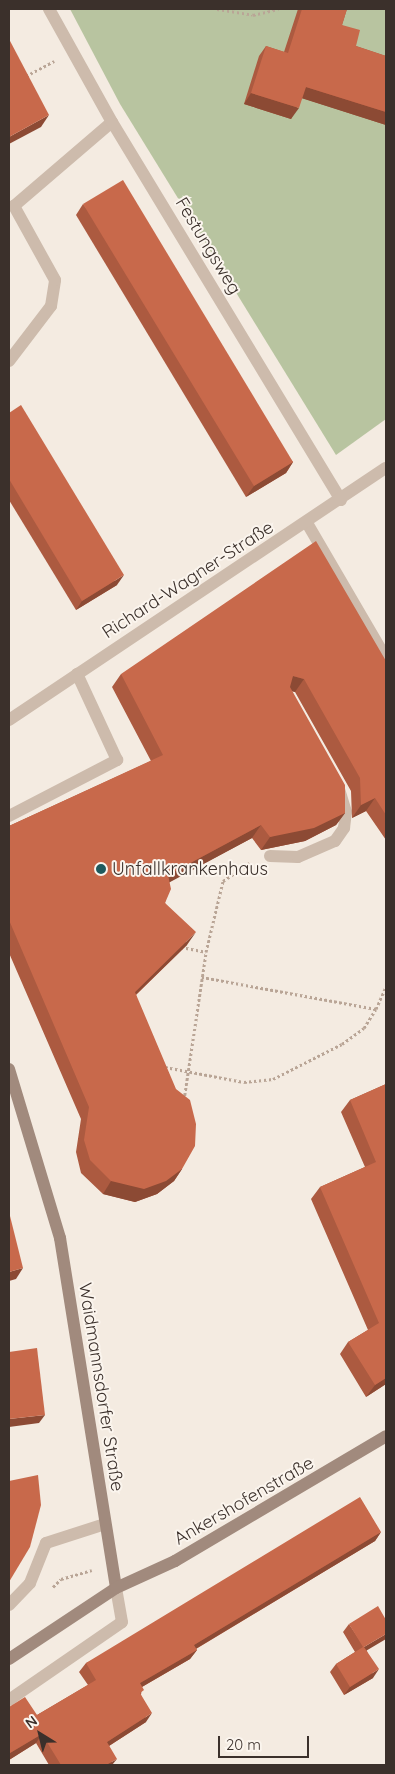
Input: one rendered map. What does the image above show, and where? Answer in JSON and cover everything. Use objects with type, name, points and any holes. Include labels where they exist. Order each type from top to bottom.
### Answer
[{"type":"street","name":"Festungsweg","points":[[49,9],[112,122],[341,500]]},
{"type":"street","points":[[9,361],[51,306],[55,280],[14,206],[112,122]]},
{"type":"street","name":"Richard-Wagner-Straße","points":[[9,720],[307,523],[386,468]]},
{"type":"street","points":[[307,523],[386,658]]},
{"type":"street","points":[[9,816],[116,760],[77,674]]},
{"type":"street","points":[[270,856],[298,857],[321,849],[335,841],[344,828],[344,795],[330,770]]},
{"type":"street","name":"Waidmannsdorfer Straße","points":[[9,1069],[60,1238],[116,1588]]},
{"type":"street","name":"Ankershofenstraße","points":[[116,1588],[175,1561],[386,1436]]},
{"type":"street","points":[[9,1605],[30,1583],[46,1543],[105,1524]]},
{"type":"street","points":[[9,1659],[116,1588],[122,1622],[9,1700]]},
{"type":"path","points":[[217,9],[253,14],[278,9]]},
{"type":"path","points":[[16,81],[72,51]]},
{"type":"path","points":[[183,1103],[190,1074],[206,952],[224,881],[242,866],[270,856]]},
{"type":"path","points":[[174,946],[206,952]]},
{"type":"path","points":[[202,977],[376,1009]]},
{"type":"path","points":[[160,1063],[171,1071],[244,1082],[273,1079],[349,1039],[364,1028],[376,1009],[386,987]]},
{"type":"path","points":[[48,1592],[61,1579],[112,1565]]},
{"type":"green space","points":[[70,9],[386,9],[386,419],[336,455],[120,104]]},
{"type":"building","points":[[302,9],[347,9],[342,25],[360,30],[356,46],[386,56],[386,112],[306,87],[299,108],[251,93],[266,46],[288,53]]},
{"type":"building","points":[[9,39],[49,115],[9,137]]},
{"type":"building","points":[[123,180],[293,462],[254,486],[83,204]]},
{"type":"building","points":[[21,405],[124,575],[82,601],[9,479],[9,413]]},
{"type":"building","name":"Unfallkrankenhaus","points":[[316,541],[386,661],[386,815],[375,798],[361,805],[360,778],[304,679],[293,676],[290,687],[345,785],[345,813],[314,828],[270,837],[261,825],[168,875],[171,889],[165,903],[196,932],[135,992],[176,1089],[190,1100],[196,1124],[195,1146],[182,1169],[166,1181],[144,1189],[111,1181],[90,1160],[84,1140],[89,1107],[9,920],[9,826],[163,755],[121,674]]},
{"type":"building","points":[[386,1084],[386,1378],[375,1385],[348,1342],[379,1323],[320,1187],[376,1162],[350,1100]]},
{"type":"building","points":[[9,1212],[23,1268],[9,1272]]},
{"type":"building","points":[[37,1348],[45,1415],[9,1419],[9,1352]]},
{"type":"building","points":[[38,1475],[41,1505],[30,1547],[9,1582],[9,1481]]},
{"type":"building","points":[[360,1497],[381,1532],[194,1645],[197,1650],[140,1683],[144,1690],[140,1693],[152,1713],[107,1742],[117,1759],[106,1765],[61,1765],[42,1734],[10,1753],[9,1707],[25,1697],[37,1715],[96,1680],[86,1663]]},
{"type":"building","points":[[378,1606],[386,1620],[386,1634],[364,1647],[379,1669],[350,1687],[336,1664],[363,1647],[349,1624]]},
{"type":"place","name":"Unfallkrankenhaus","points":[[101,869]]}]
